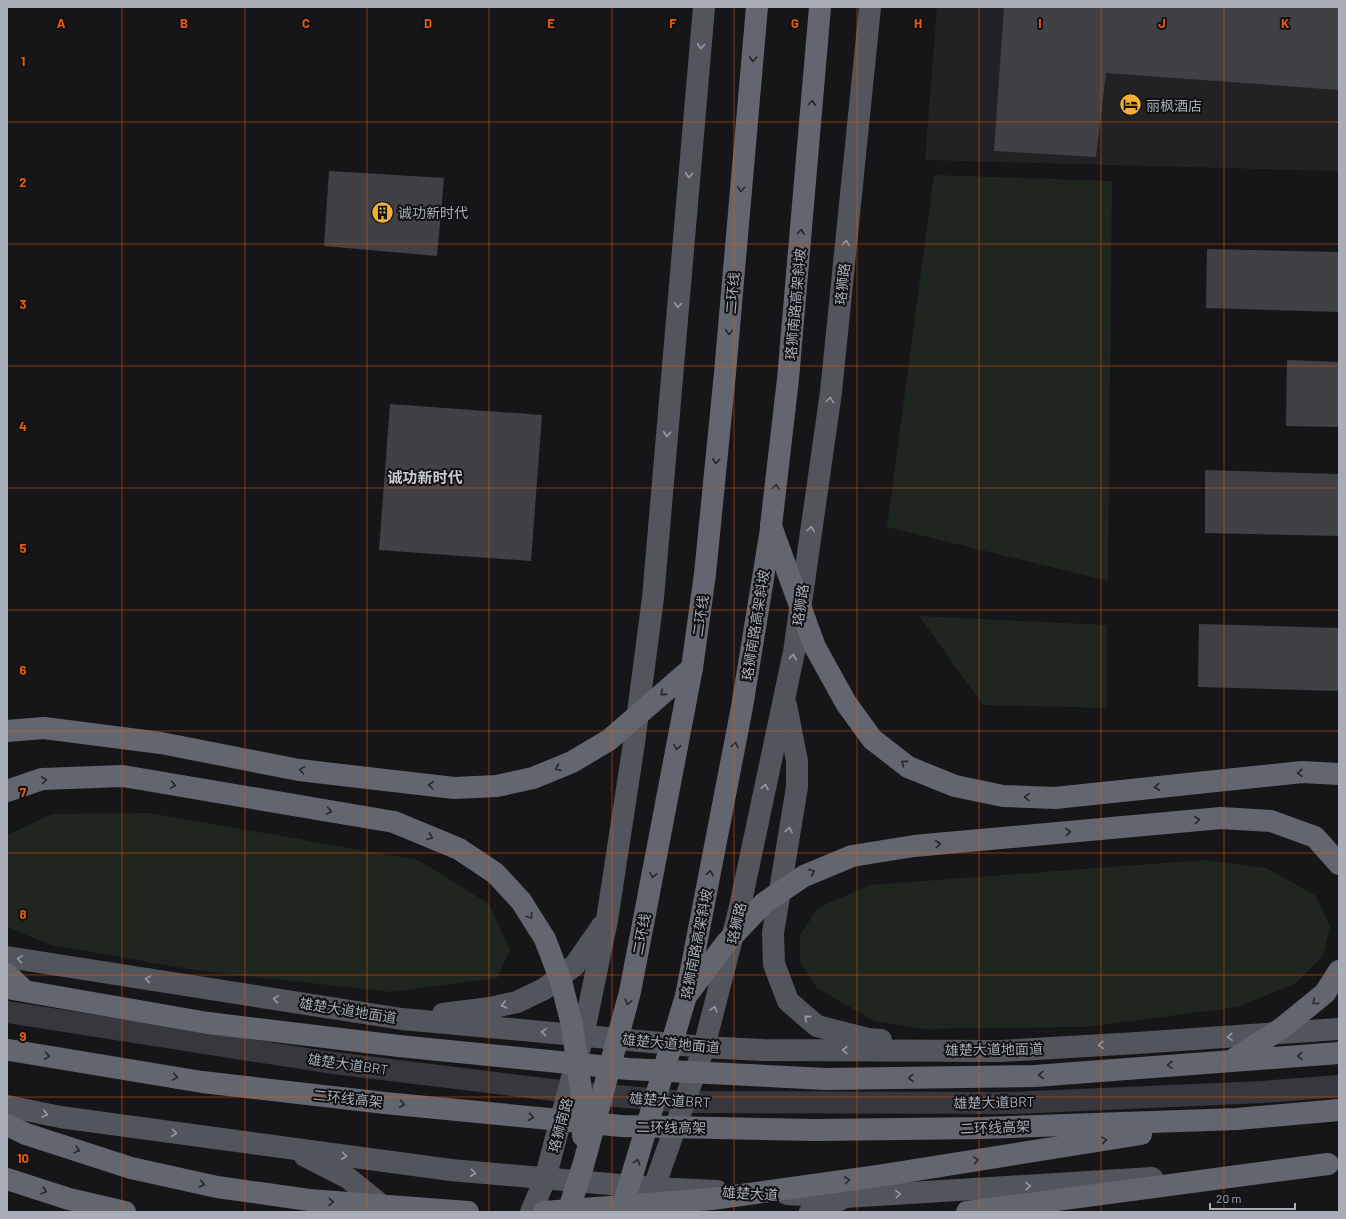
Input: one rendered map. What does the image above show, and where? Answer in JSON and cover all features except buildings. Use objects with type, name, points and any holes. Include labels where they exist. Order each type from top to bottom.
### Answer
[{"type":"highway","name":"二环线","points":[[568,1212],[583,1166],[630,992],[692,668],[707,558],[725,373],[756,14]]},
{"type":"highway","name":"珞狮南路高架斜坡","points":[[621,1212],[686,996],[742,707],[771,526],[788,379],[819,16]]},
{"type":"highway","points":[[771,526],[815,647],[846,703],[872,739],[908,767],[954,786],[1003,796],[1055,798],[1302,772],[1339,774]]},
{"type":"highway","points":[[7,731],[44,728],[160,743],[299,770],[454,788],[497,786],[533,778],[565,765],[609,740],[692,668]]},
{"type":"highway","points":[[7,791],[42,779],[123,776],[394,822],[459,849],[495,873],[521,901],[545,939],[561,981],[572,1025],[582,1097],[583,1166]]},
{"type":"highway","points":[[686,996],[727,942],[764,903],[804,876],[852,856],[914,846],[1221,818],[1271,821],[1315,837],[1339,864]]},
{"type":"highway","points":[[1232,1060],[1282,1028],[1325,993],[1339,971]]},
{"type":"highway","points":[[7,974],[16,990],[208,1022],[398,1046],[629,1068],[826,1079],[1034,1076],[1339,1053]]},
{"type":"highway","name":"二环线高架","points":[[7,1049],[202,1082],[377,1102],[622,1126],[816,1130],[991,1128],[1237,1119],[1339,1110]]},
{"type":"highway","points":[[544,1212],[712,1199],[878,1176],[1237,1119]]},
{"type":"highway","points":[[7,1126],[26,1134],[131,1168],[217,1187],[309,1200],[468,1212]]},
{"type":"highway","points":[[967,1212],[1320,1165],[1339,1161]]},
{"type":"highway","points":[[7,1179],[69,1199],[126,1212]]},
{"type":"main road","points":[[583,1036],[606,920],[634,743],[653,598],[704,7]]},
{"type":"main road","name":"珞狮路","points":[[654,1188],[704,1047],[739,911],[794,652],[831,392],[870,7]]},
{"type":"main road","points":[[785,696],[797,761],[796,786],[773,933],[774,964],[788,1001],[818,1026],[868,1039],[967,1051]]},
{"type":"main road","points":[[402,1019],[490,1008],[517,1002],[544,989],[574,965],[606,920]]},
{"type":"main road","name":"雄楚大道地面道","points":[[7,957],[402,1019],[704,1047],[762,1050],[1001,1051],[1339,1029]]},
{"type":"main road","name":"珞狮南路","points":[[531,1212],[545,1179],[583,1036]]},
{"type":"main road","points":[[7,1106],[60,1117],[451,1170],[654,1188],[644,1212]]},
{"type":"main road","points":[[292,1149],[348,1178],[390,1212]]},
{"type":"main road","points":[[810,1212],[845,1197],[1339,1166]]},
{"type":"main road","name":"雄楚大道","points":[[654,1188],[845,1197]]},
{"type":"lane","name":"雄楚大道BRT","points":[[7,1012],[326,1062],[569,1092],[685,1102],[1013,1103],[1262,1092],[1339,1086]]},
{"type":"shaded area","points":[[937,7],[1339,7],[1339,171],[925,160]]},
{"type":"shaded area","points":[[934,175],[1112,181],[1108,581],[887,527]]},
{"type":"shaded area","points":[[919,616],[1107,625],[1107,708],[983,705]]},
{"type":"shaded area","points":[[149,813],[418,860],[489,904],[510,950],[497,978],[391,992],[194,970],[51,945],[7,926],[7,835],[52,814]]},
{"type":"shaded area","points":[[1206,860],[1266,868],[1315,895],[1330,926],[1323,956],[1296,983],[1238,1007],[1085,1027],[924,1029],[874,1021],[817,988],[800,962],[800,935],[818,908],[869,885]]},
{"type":"place","name":"丽枫酒店","points":[[1130,105]]},
{"type":"place","name":"诚功新时代","points":[[383,212]]},
{"type":"district","name":"诚功新时代","points":[[425,477]]}]
